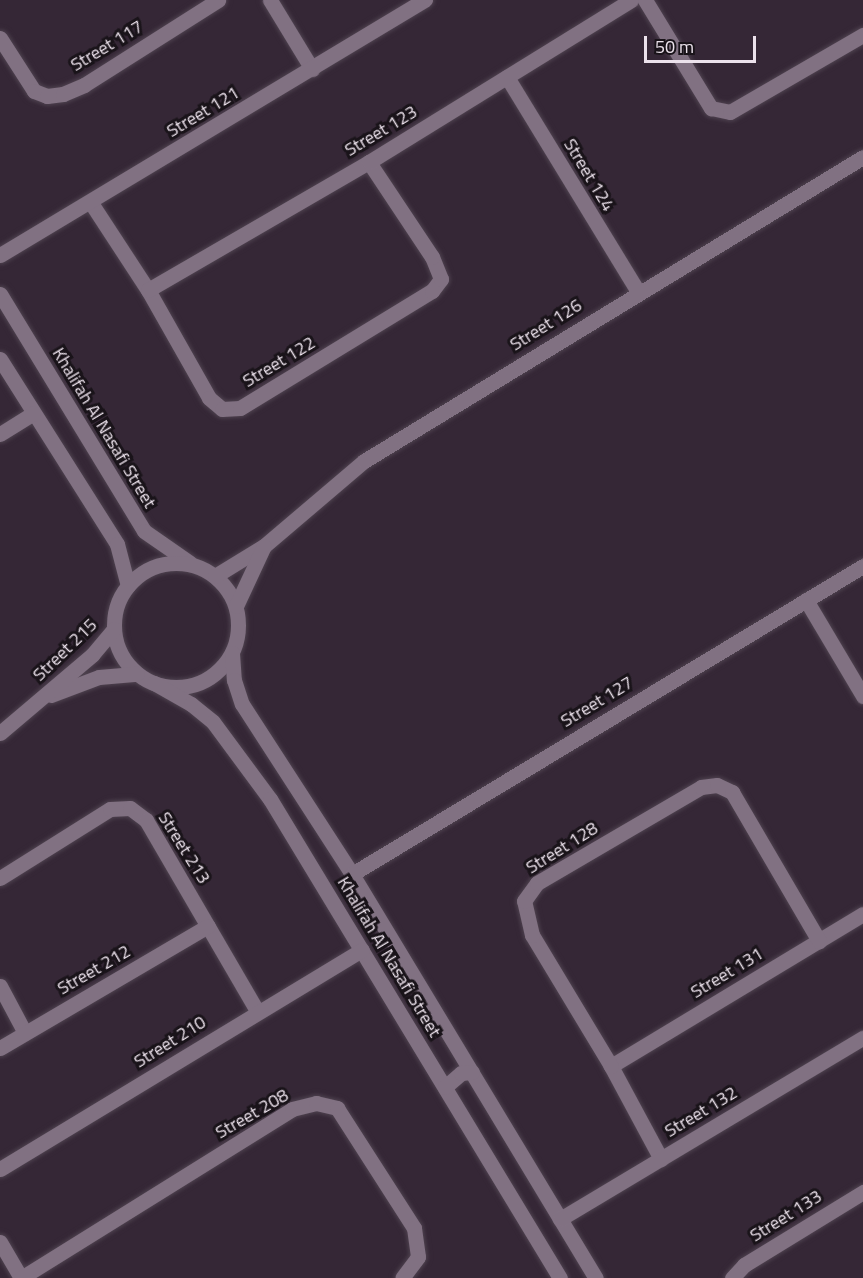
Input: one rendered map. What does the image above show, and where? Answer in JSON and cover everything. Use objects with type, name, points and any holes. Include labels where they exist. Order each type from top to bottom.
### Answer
[{"type":"street","name":"Street 117","points":[[0,38],[34,91],[47,96],[63,94],[84,85],[219,0]]},
{"type":"street","points":[[270,0],[312,69]]},
{"type":"street","name":"Street 121","points":[[0,255],[425,0]]},
{"type":"street","name":"Street 123","points":[[148,290],[369,162],[631,0]]},
{"type":"street","points":[[645,0],[711,108],[730,112],[863,35]]},
{"type":"street","name":"Street 124","points":[[507,77],[638,292]]},
{"type":"street","name":"Street 126","points":[[215,576],[264,546],[364,460],[863,157]]},
{"type":"street","name":"Street 122","points":[[91,202],[148,290],[209,398],[222,409],[240,408],[432,291],[441,279],[432,257],[369,162]]},
{"type":"street","name":"Khalifah Al Nasafi Street","points":[[0,294],[144,531],[193,565]]},
{"type":"street","points":[[0,359],[117,544],[128,586]]},
{"type":"street","points":[[0,434],[33,413]]},
{"type":"street","name":"Street 126","points":[[236,606],[264,546]]},
{"type":"street","points":[[193,565],[215,576],[236,606],[239,630],[232,653],[218,672],[199,683],[176,688],[154,683],[137,674],[121,654],[114,629],[117,606],[128,586],[157,566],[193,565]]},
{"type":"street","name":"Street 127","points":[[352,873],[863,566]]},
{"type":"street","points":[[806,600],[863,696]]},
{"type":"street","name":"Street 215","points":[[0,733],[92,655],[114,629]]},
{"type":"street","name":"Khalifah Al Nasafi Street","points":[[232,653],[234,680],[242,704],[352,873],[596,1278]]},
{"type":"street","name":"Street 215","points":[[43,698],[99,676],[137,674]]},
{"type":"street","name":"Khalifah Al Nasafi Street","points":[[154,683],[191,704],[213,722],[270,799],[560,1278]]},
{"type":"street","name":"Street 128","points":[[661,1158],[611,1066],[532,935],[524,901],[537,883],[701,787],[717,785],[732,792],[819,941]]},
{"type":"street","name":"Street 213","points":[[0,878],[110,809],[130,808],[146,820],[257,1011]]},
{"type":"street","name":"Street 131","points":[[611,1066],[863,914]]},
{"type":"street","name":"Street 212","points":[[0,1048],[208,926]]},
{"type":"street","name":"Street 210","points":[[0,1169],[257,1011],[362,950]]},
{"type":"street","points":[[0,986],[26,1033]]},
{"type":"street","name":"Street 132","points":[[560,1219],[863,1038]]},
{"type":"street","points":[[444,1087],[461,1073],[471,1072]]},
{"type":"street","name":"Street 208","points":[[21,1278],[292,1109],[316,1103],[337,1108],[414,1228],[418,1257],[402,1278]]},
{"type":"street","name":"Street 133","points":[[732,1278],[744,1265],[863,1192]]},
{"type":"street","points":[[0,1242],[21,1278]]}]
